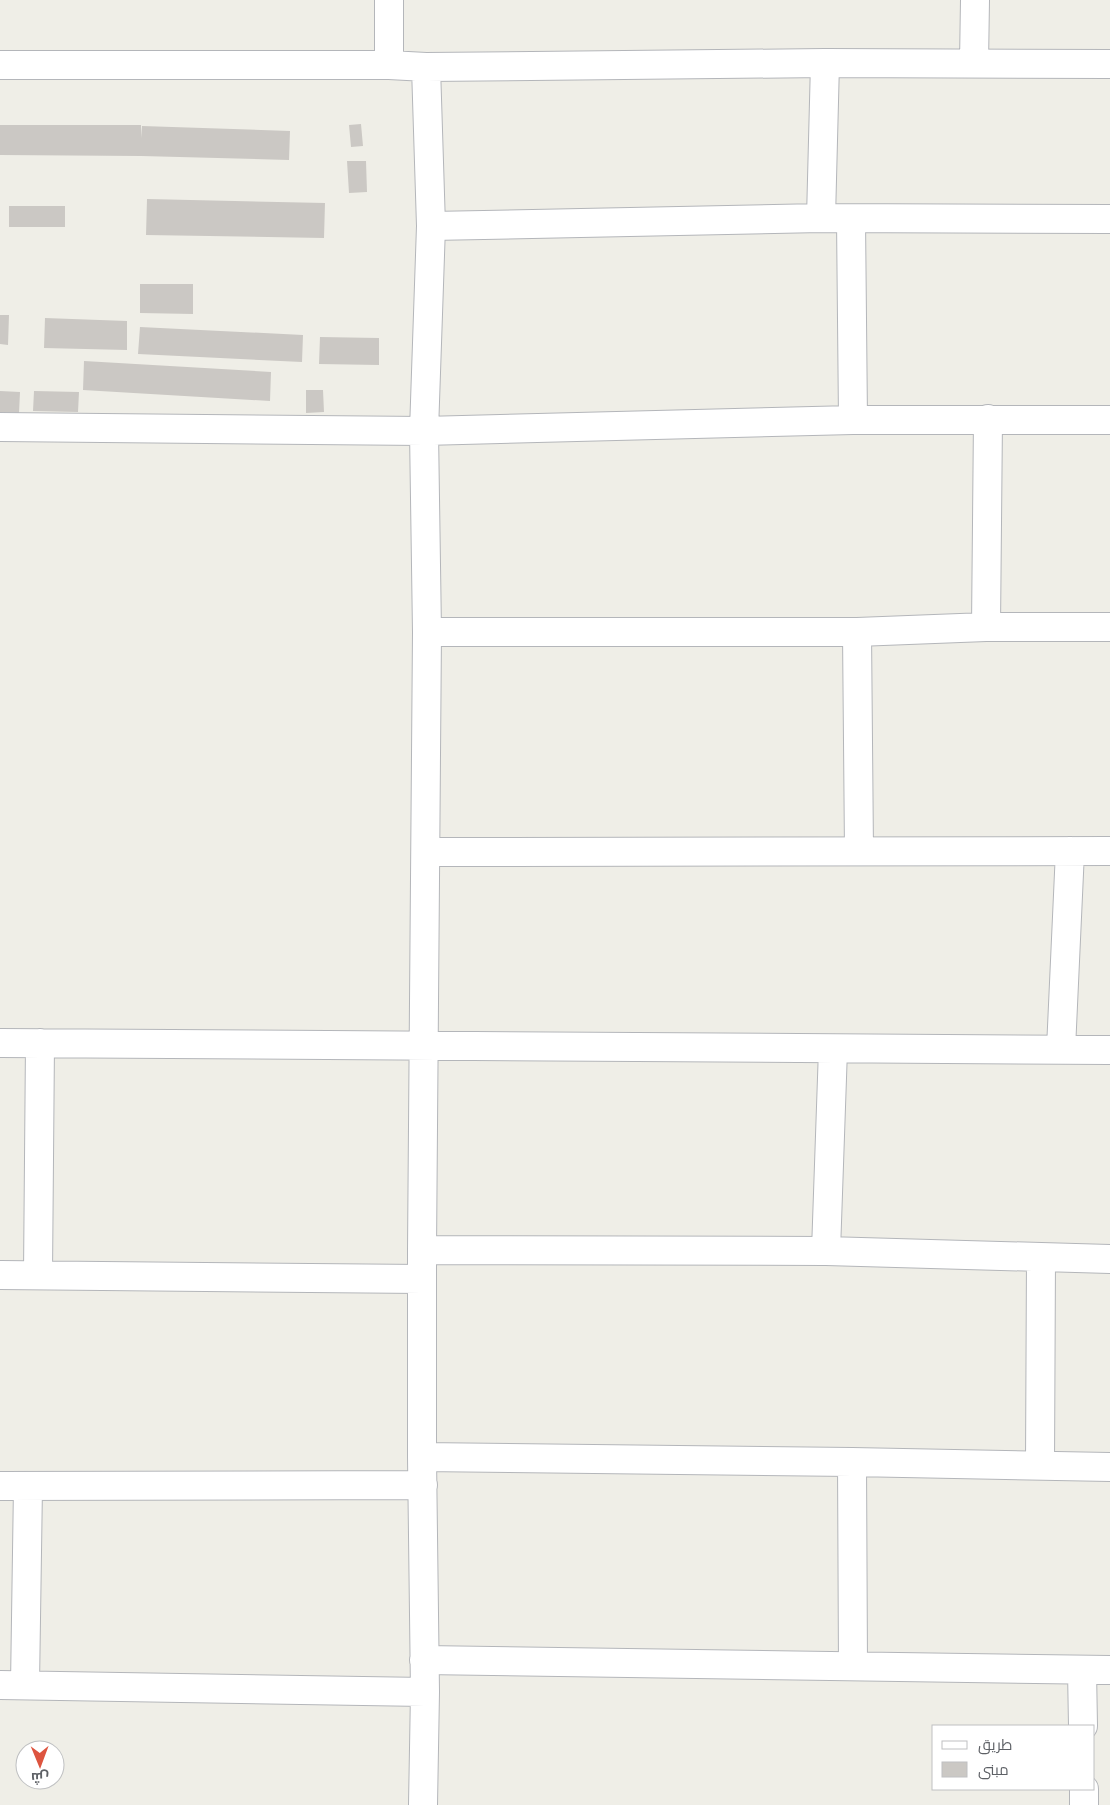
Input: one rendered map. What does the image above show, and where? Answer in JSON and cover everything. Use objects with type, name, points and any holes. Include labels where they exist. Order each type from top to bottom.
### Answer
[{"type":"street","points":[[389,0],[389,65]]},
{"type":"street","points":[[974,63],[975,0]]},
{"type":"street","points":[[0,65],[389,65],[426,67],[825,63],[1110,64]]},
{"type":"street","points":[[821,218],[825,63]]},
{"type":"street","points":[[423,1805],[425,1692],[422,1250],[427,632],[424,431],[431,226],[426,67]]},
{"type":"street","points":[[431,226],[821,218],[1110,219]]},
{"type":"street","points":[[851,219],[852,420]]},
{"type":"street","points":[[986,627],[988,419]]},
{"type":"street","points":[[0,427],[424,431],[852,420],[1110,420]]},
{"type":"street","points":[[427,632],[857,632],[986,627],[1110,626]]},
{"type":"street","points":[[857,632],[859,851]]},
{"type":"street","points":[[1061,1048],[1070,851]]},
{"type":"street","points":[[426,852],[1110,851]]},
{"type":"street","points":[[0,1043],[833,1049],[1061,1048],[1110,1050]]},
{"type":"street","points":[[38,1275],[40,1043]]},
{"type":"street","points":[[826,1251],[833,1049]]},
{"type":"street","points":[[422,1250],[826,1251],[1110,1259]]},
{"type":"street","points":[[1040,1465],[1041,1258]]},
{"type":"street","points":[[0,1275],[422,1279]]},
{"type":"street","points":[[422,1457],[1110,1467]]},
{"type":"street","points":[[852,1462],[853,1666]]},
{"type":"street","points":[[0,1486],[423,1485]]},
{"type":"street","points":[[28,1486],[12,1685],[425,1692]]},
{"type":"street","points":[[424,1660],[1110,1670]]},
{"type":"street","points":[[1082,1670],[1083,1725]]},
{"type":"street","points":[[1084,1790],[1084,1805]]},
{"type":"building","points":[[361,124],[363,146],[351,147],[349,125]]},
{"type":"building","points":[[0,125],[141,125],[141,138],[142,126],[290,131],[289,160],[0,155]]},
{"type":"building","points":[[347,161],[366,161],[367,192],[349,193]]},
{"type":"building","points":[[147,199],[325,203],[324,238],[146,235]]},
{"type":"building","points":[[9,206],[65,206],[65,227],[9,227]]},
{"type":"building","points":[[140,284],[193,284],[193,314],[140,313]]},
{"type":"building","points":[[0,315],[9,315],[8,345],[0,344]]},
{"type":"building","points":[[45,318],[127,321],[127,350],[44,348]]},
{"type":"building","points":[[140,327],[303,335],[302,362],[138,354]]},
{"type":"building","points":[[320,337],[379,338],[379,365],[319,364]]},
{"type":"building","points":[[84,361],[271,372],[270,401],[83,390]]},
{"type":"building","points":[[306,390],[323,390],[324,412],[306,413]]},
{"type":"building","points":[[0,391],[20,392],[19,413],[0,412]]},
{"type":"building","points":[[34,391],[79,392],[78,412],[33,411]]}]
